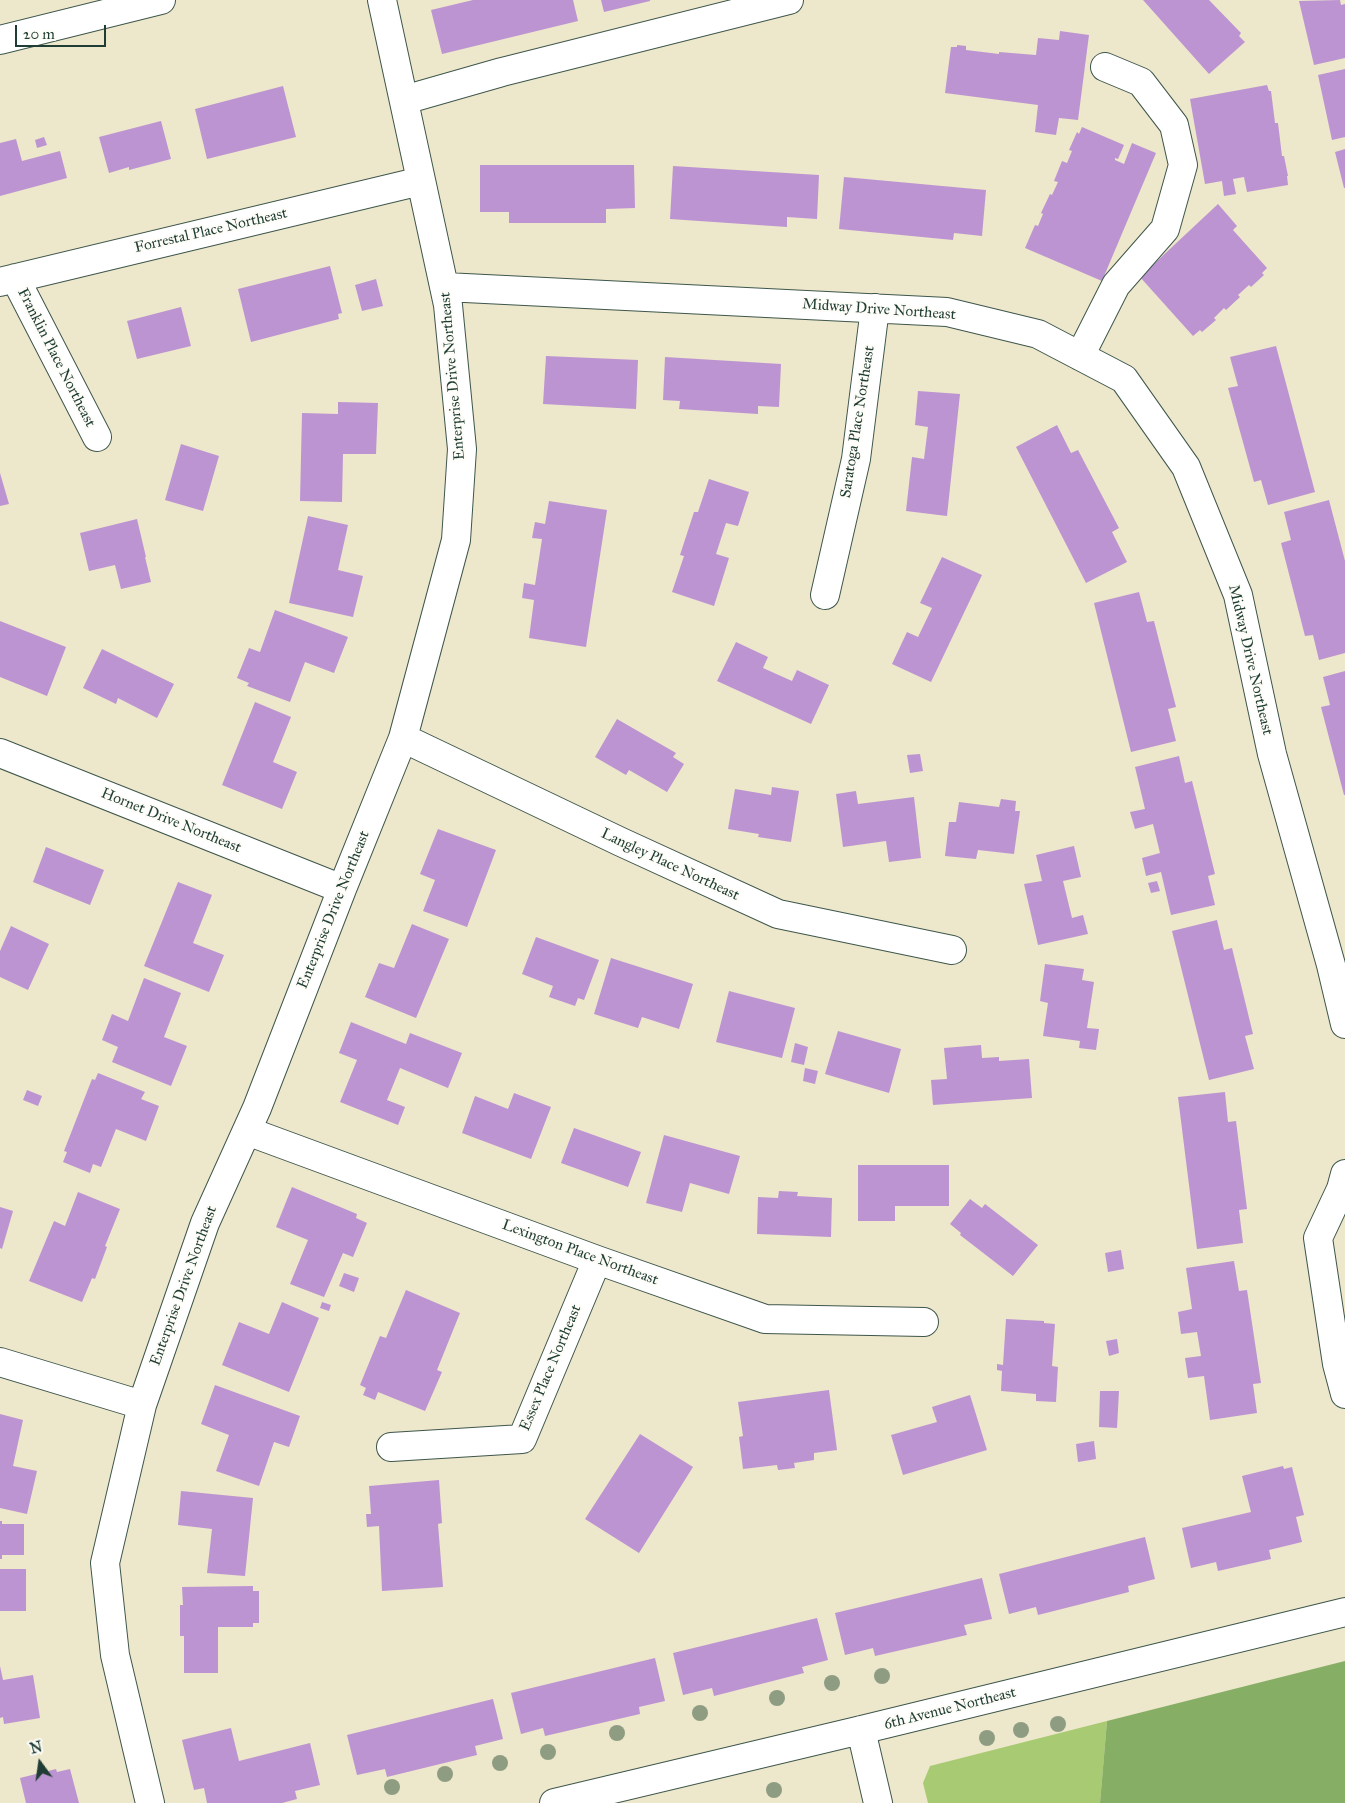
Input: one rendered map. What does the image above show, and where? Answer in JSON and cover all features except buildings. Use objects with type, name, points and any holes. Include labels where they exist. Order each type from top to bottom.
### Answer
[{"type":"street","points":[[0,40],[161,0]]},
{"type":"street","name":"Enterprise Drive Northeast","points":[[150,1803],[115,1655],[105,1563],[142,1405],[205,1223],[247,1131],[403,738],[456,540],[462,448],[448,305],[382,0]]},
{"type":"street","points":[[404,100],[502,72],[789,0]]},
{"type":"street","points":[[1080,356],[1116,285],[1165,229],[1182,165],[1174,125],[1141,82],[1105,67]]},
{"type":"street","name":"Forrestal Place Northeast","points":[[8,280],[422,181]]},
{"type":"street","name":"Franklin Place Northeast","points":[[8,280],[97,438]]},
{"type":"street","name":"Midway Drive Northeast","points":[[445,287],[947,312],[1038,334],[1124,379],[1186,467],[1238,595],[1272,754],[1331,965],[1345,1024]]},
{"type":"street","name":"Saratoga Place Northeast","points":[[826,595],[856,459],[875,308]]},
{"type":"street","name":"Langley Place Northeast","points":[[403,738],[620,842],[778,914],[952,950]]},
{"type":"street","name":"Hornet Drive Northeast","points":[[1,757],[342,889]]},
{"type":"street","name":"Lexington Place Northeast","points":[[247,1131],[597,1260],[765,1319],[924,1322]]},
{"type":"street","points":[[1345,1174],[1341,1189],[1318,1238],[1337,1364],[1345,1394]]},
{"type":"street","name":"Essex Place Northeast","points":[[391,1447],[522,1439],[597,1260]]},
{"type":"street","points":[[0,1362],[142,1405]]},
{"type":"street","name":"6th Avenue Northeast","points":[[554,1803],[1345,1612]]},
{"type":"street","points":[[861,1730],[878,1803]]},
{"type":"green space","points":[[1345,1661],[1345,1803],[1100,1803],[1107,1721]]},
{"type":"green space","points":[[1107,1721],[1100,1803],[928,1803],[923,1783],[930,1766]]}]
